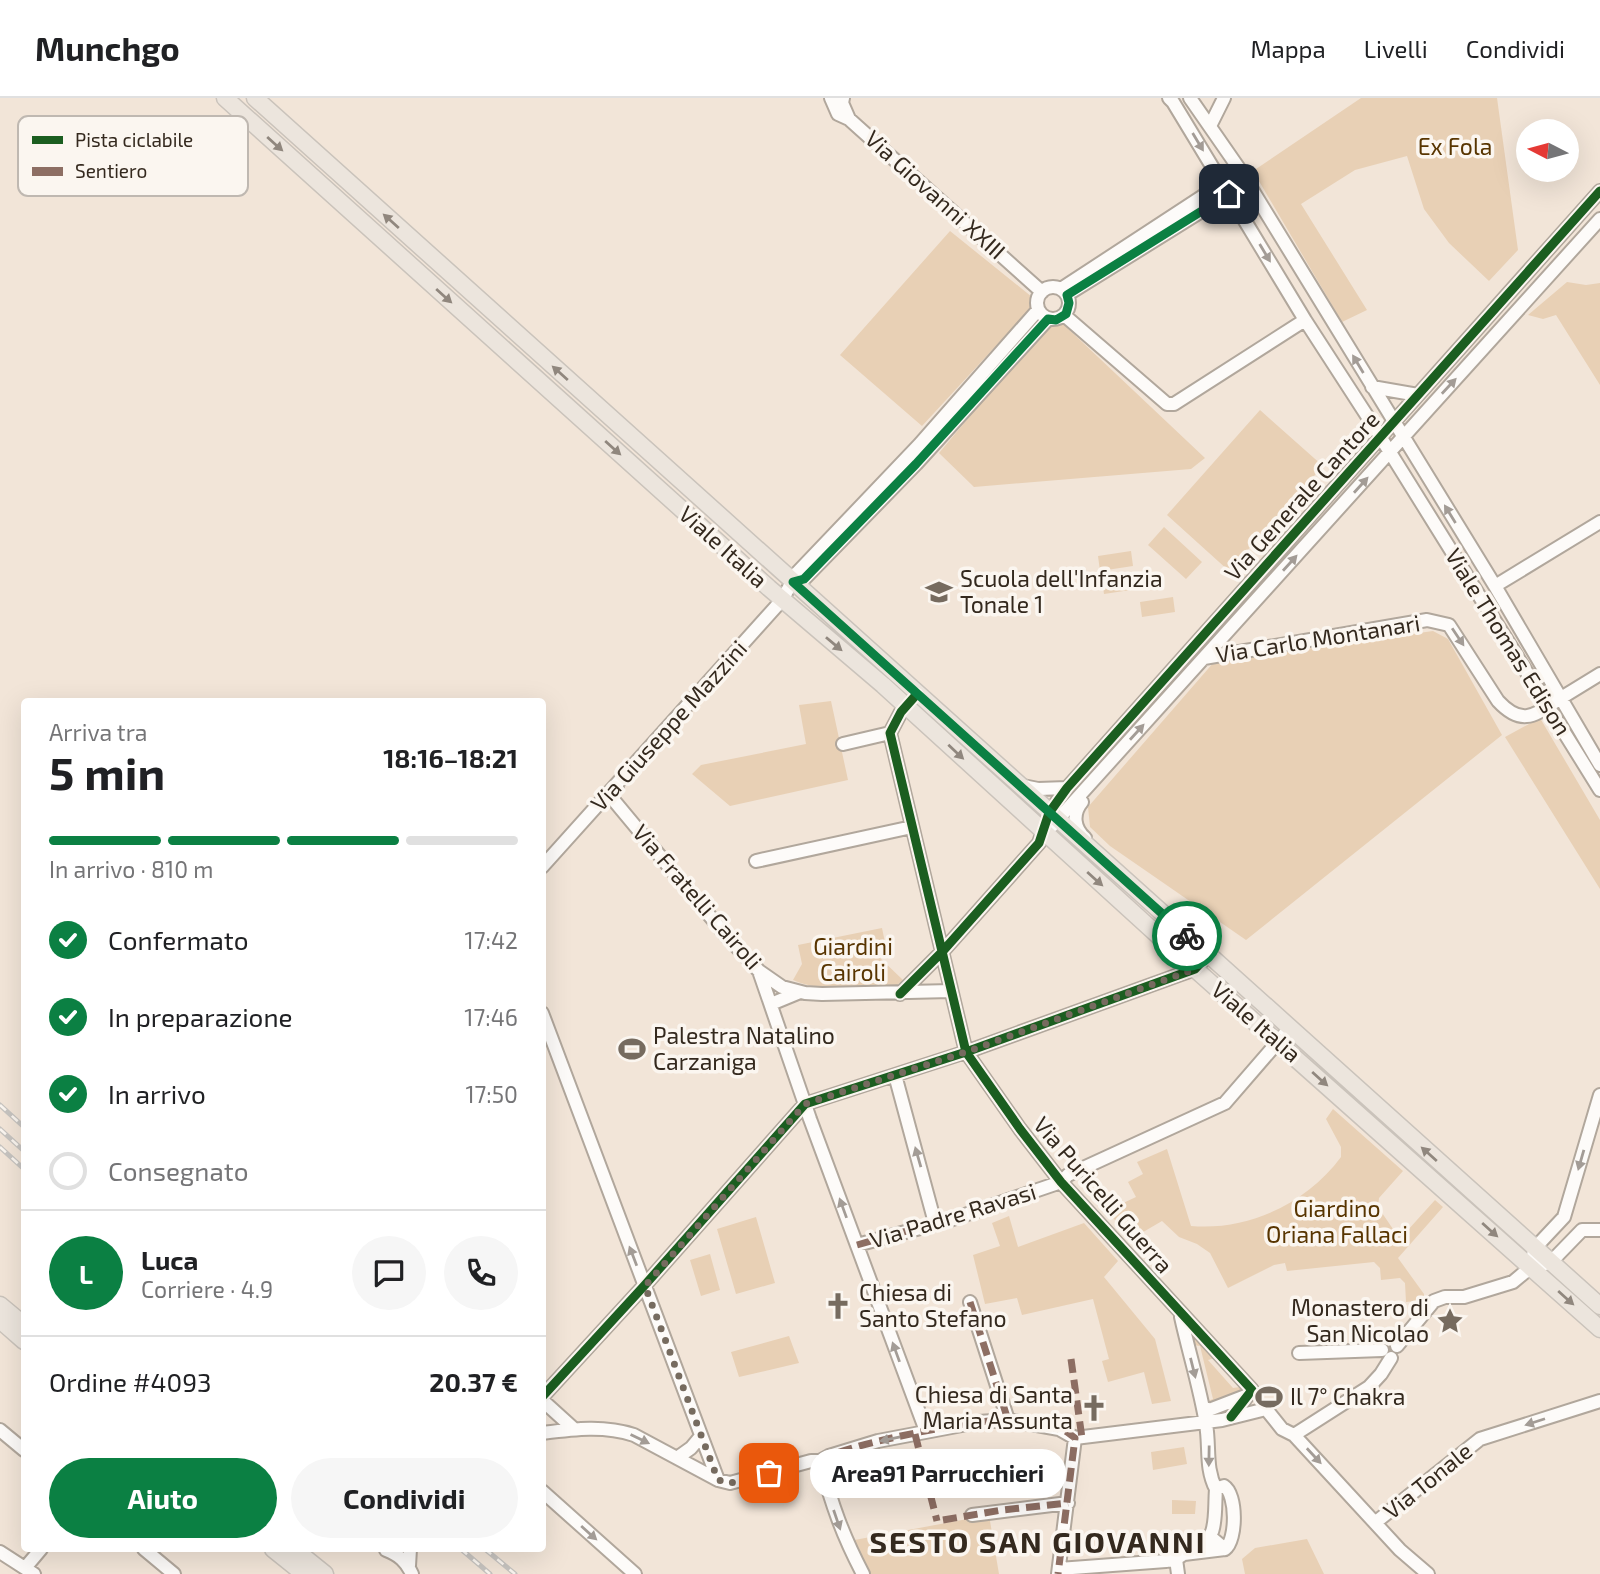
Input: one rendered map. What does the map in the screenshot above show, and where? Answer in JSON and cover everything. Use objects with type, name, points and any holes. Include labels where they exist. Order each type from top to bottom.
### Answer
[{"type":"main road","name":"Viale Italia","points":[[225,98],[245,116]]},
{"type":"main road","name":"Viale Italia","points":[[255,98],[793,582],[1044,833],[1195,969],[1284,1035],[1600,1306]]},
{"type":"main road","name":"Viale Italia","points":[[248,119],[782,600],[1015,783],[1208,954],[1284,1035],[1600,1329]]},
{"type":"main road","points":[[2,1309],[21,1323]]},
{"type":"main road","points":[[2,1309],[21,1337]]},
{"type":"main road","points":[[279,1552],[325,1574]]},
{"type":"street","name":"Via Giovanni XXIII","points":[[831,98],[838,114],[849,119],[1042,292]]},
{"type":"street","points":[[843,98],[842,103],[849,119]]},
{"type":"street","points":[[1210,126],[1224,98]]},
{"type":"street","name":"Viale Thomas Edison","points":[[1180,99],[1210,126],[1240,170],[1495,586],[1600,790]]},
{"type":"street","name":"Viale Thomas Edison","points":[[1180,99],[1226,189],[1415,495],[1554,703],[1600,765]]},
{"type":"street","points":[[1064,292],[1069,303],[1064,315],[1056,320],[1048,319],[1038,310],[1037,302],[1042,292],[1048,288],[1064,292],[1226,189]]},
{"type":"street","name":"Via Generale Cantore","points":[[900,993],[942,952],[1039,843],[1067,788],[1600,191]]},
{"type":"street","name":"Via Generale Cantore","points":[[1054,817],[1092,783],[1600,219]]},
{"type":"street","name":"Via Giuseppe Mazzini","points":[[546,863],[782,600],[797,573],[919,445],[1038,310]]},
{"type":"street","points":[[1064,315],[1167,404],[1174,404],[1305,320]]},
{"type":"street","points":[[793,582],[804,579],[916,464],[1048,319]]},
{"type":"street","points":[[1372,387],[1418,395]]},
{"type":"street","points":[[1415,495],[1432,485]]},
{"type":"street","points":[[1495,586],[1600,522]]},
{"type":"street","name":"Via Carlo Montanari","points":[[1204,658],[1434,621],[1449,625],[1498,701],[1506,709],[1524,717],[1535,716],[1600,674]]},
{"type":"street","points":[[843,744],[890,733],[911,700]]},
{"type":"street","name":"Via Puricelli Guerra","points":[[890,733],[966,1052],[1061,1182],[1252,1390],[1248,1395]]},
{"type":"street","points":[[1015,783],[1038,789],[1067,788]]},
{"type":"street","name":"Viale Italia","points":[[1092,783],[1075,814],[1077,830],[1115,865],[1121,877]]},
{"type":"street","name":"Via Fratelli Cairoli","points":[[617,786],[611,797],[724,933],[759,971],[782,986],[800,992],[821,994],[951,991]]},
{"type":"street","points":[[756,861],[912,827]]},
{"type":"street","points":[[546,1395],[805,1104],[966,1052],[1195,969],[1208,954]]},
{"type":"street","points":[[759,971],[805,1104],[926,1431]]},
{"type":"street","name":"Via Fratelli Cairoli","points":[[771,1004],[800,992]]},
{"type":"street","points":[[546,1024],[718,1480]]},
{"type":"street","name":"Via Padre Ravasi","points":[[857,1245],[1061,1182],[1068,1175],[1225,1103],[1284,1035]]},
{"type":"street","points":[[895,1075],[935,1223]]},
{"type":"street","points":[[1531,1267],[1534,1248],[1564,1217],[1600,1095]]},
{"type":"street","points":[[1564,1217],[1582,1230],[1600,1230]]},
{"type":"street","points":[[1294,1435],[1369,1387],[1377,1379],[1390,1351],[1431,1303],[1445,1297],[1464,1297],[1513,1282],[1531,1267],[1550,1263],[1582,1230]]},
{"type":"street","points":[[971,1302],[1008,1420]]},
{"type":"street","points":[[1180,1313],[1206,1422],[1209,1439],[1208,1470],[1216,1489],[1212,1538],[1196,1552]]},
{"type":"street","points":[[1187,1342],[1191,1334],[1200,1335]]},
{"type":"street","points":[[1299,1353],[1390,1351]]},
{"type":"street","points":[[1202,1405],[1209,1410],[1248,1395]]},
{"type":"street","points":[[1231,1417],[1248,1395]]},
{"type":"street","name":"Via Tonale","points":[[1376,1522],[1480,1439],[1600,1401]]},
{"type":"street","points":[[546,1403],[574,1429]]},
{"type":"street","points":[[1190,1423],[1196,1418],[1202,1405]]},
{"type":"street","points":[[546,1432],[597,1428],[623,1431],[718,1480],[730,1483],[811,1461],[820,1461],[878,1441],[978,1422],[1008,1420],[1059,1429],[1075,1438],[1206,1422],[1266,1409],[1282,1429],[1294,1435],[1400,1550],[1428,1574]]},
{"type":"street","points":[[0,1430],[21,1448]]},
{"type":"street","points":[[677,1458],[701,1436]]},
{"type":"street","points":[[1075,1438],[1059,1571],[1176,1559],[1184,1554],[1226,1549],[1231,1545],[1233,1537],[1233,1496],[1224,1486],[1216,1489]]},
{"type":"street","points":[[820,1461],[835,1516],[863,1574]]},
{"type":"street","points":[[546,1495],[635,1574]]},
{"type":"street","points":[[972,1515],[1068,1503]]},
{"type":"street","points":[[1212,1538],[1226,1549]]},
{"type":"street","points":[[0,1552],[29,1571],[39,1552]]},
{"type":"street","points":[[148,1552],[174,1574]]},
{"type":"street","points":[[391,1552],[398,1554],[410,1570]]},
{"type":"street","points":[[410,1552],[410,1570]]},
{"type":"street","points":[[1176,1559],[1178,1574]]},
{"type":"green space","name":"Ex Fola","points":[[1361,98],[1497,98],[1518,250],[1489,281],[1449,243],[1424,209],[1407,156],[1355,170],[1301,204],[1367,310],[1342,322],[1253,171]]},
{"type":"green space","points":[[950,231],[1032,297],[1031,308],[922,426],[840,355]]},
{"type":"green space","points":[[1567,282],[1586,285],[1600,283],[1600,385],[1556,315],[1543,319],[1528,315]]},
{"type":"green space","points":[[1062,323],[1205,458],[1191,469],[974,487],[939,453],[1047,324]]},
{"type":"green space","points":[[1260,410],[1323,466],[1229,571],[1167,515]]},
{"type":"green space","points":[[1164,527],[1202,562],[1186,579],[1148,545]]},
{"type":"green space","points":[[1131,551],[1133,566],[1100,571],[1098,556]]},
{"type":"green space","points":[[1134,574],[1137,589],[1104,594],[1102,580]]},
{"type":"green space","points":[[1173,597],[1175,612],[1142,617],[1140,602]]},
{"type":"green space","points":[[1433,631],[1448,639],[1502,735],[1246,940],[1110,846],[1090,827],[1088,807],[1214,662]]},
{"type":"green space","points":[[831,701],[848,780],[730,806],[692,774],[701,765],[806,744],[799,705]]},
{"type":"green space","points":[[1540,718],[1600,820],[1600,889],[1505,737]]},
{"type":"green space","name":"Giardini Cairoli","points":[[882,928],[887,952],[879,957],[903,980],[897,985],[831,988],[793,980],[802,964],[798,945]]},
{"type":"green space","name":"Giardino Oriana Fallaci","points":[[1333,1109],[1403,1171],[1379,1198],[1378,1207],[1395,1232],[1401,1234],[1407,1231],[1435,1200],[1443,1207],[1398,1258],[1424,1294],[1424,1300],[1406,1302],[1405,1283],[1400,1278],[1381,1280],[1380,1268],[1374,1262],[1287,1271],[1285,1263],[1274,1265],[1228,1288],[1210,1253],[1179,1237],[1162,1221],[1133,1238],[1106,1211],[1136,1197],[1128,1182],[1143,1174],[1137,1162],[1167,1149],[1191,1226],[1234,1224],[1275,1211],[1311,1188],[1341,1157],[1341,1147],[1326,1119]]},
{"type":"green space","points":[[1009,1216],[1018,1247],[1084,1223],[1118,1261],[1104,1277],[1155,1339],[1171,1401],[1152,1404],[1144,1372],[1108,1382],[1102,1361],[1109,1359],[1093,1299],[1022,1315],[1017,1298],[985,1304],[973,1255],[1000,1246],[992,1223]]},
{"type":"green space","points":[[756,1217],[775,1283],[736,1294],[717,1229]]},
{"type":"green space","points":[[710,1254],[720,1290],[701,1296],[690,1260]]},
{"type":"green space","points":[[789,1336],[799,1363],[739,1377],[731,1352]]},
{"type":"green space","points":[[1193,1339],[1215,1358],[1208,1360],[1233,1388],[1242,1389],[1208,1404],[1208,1401],[1213,1399],[1200,1346],[1193,1345]]},
{"type":"green space","points":[[1184,1447],[1187,1464],[1153,1470],[1151,1452]]},
{"type":"green space","points":[[1172,1500],[1196,1501],[1195,1514],[1172,1514]]},
{"type":"green space","points":[[989,1515],[999,1574],[868,1574],[849,1541]]},
{"type":"green space","points":[[1307,1539],[1324,1574],[1245,1574],[1242,1559],[1255,1548]]},
{"type":"railway","points":[[0,1105],[21,1124]]},
{"type":"railway","points":[[0,1129],[21,1148]]},
{"type":"railway","points":[[0,1147],[21,1166]]},
{"type":"railway","points":[[464,1552],[490,1574]]},
{"type":"railway","points":[[489,1552],[515,1574]]},
{"type":"marked path","points":[[857,1245],[935,1223]]},
{"type":"marked path","points":[[970,1302],[1008,1420]]},
{"type":"marked path","points":[[1071,1359],[1082,1438]]},
{"type":"marked path","points":[[820,1461],[881,1440],[994,1421],[1031,1423],[1067,1432],[1075,1438],[1058,1574]]},
{"type":"marked path","points":[[915,1434],[937,1521]]},
{"type":"marked path","points":[[943,1520],[1068,1503]]},
{"type":"cycle path","points":[[900,994],[942,952],[1039,843],[1049,813],[1067,788],[1600,191]]},
{"type":"cycle path","points":[[917,694],[901,712],[890,733],[966,1052],[1061,1182],[1252,1390],[1231,1417]]},
{"type":"cycle path","points":[[546,1393],[805,1104],[966,1052],[1195,969],[1208,955]]},
{"type":"way so far","points":[[769,1473],[730,1483],[718,1480],[645,1286],[805,1104],[966,1052],[1195,969],[1208,954],[1187,936]]},
{"type":"place","name":"Scuola dell'Infanzia Tonale 1","points":[[939,592]]},
{"type":"place","name":"Palestra Natalino Carzaniga","points":[[632,1049]]},
{"type":"place","name":"Chiesa di Santo Stefano","points":[[838,1306]]},
{"type":"place","name":"Monastero di San Nicolao","points":[[1450,1321]]},
{"type":"place","name":"Il 7° Chakra","points":[[1269,1397]]},
{"type":"place","name":"Chiesa di Santa Maria Assunta","points":[[1094,1408]]},
{"type":"place","name":"Area91 Parrucchieri","points":[[769,1473]]},
{"type":"district","name":"SESTO SAN GIOVANNI","points":[[1038,1543]]},
{"type":"route","points":[[1187,936],[793,582],[804,579],[916,464],[1048,319],[1056,320],[1066,314],[1069,303],[1067,295],[1229,194]]}]
